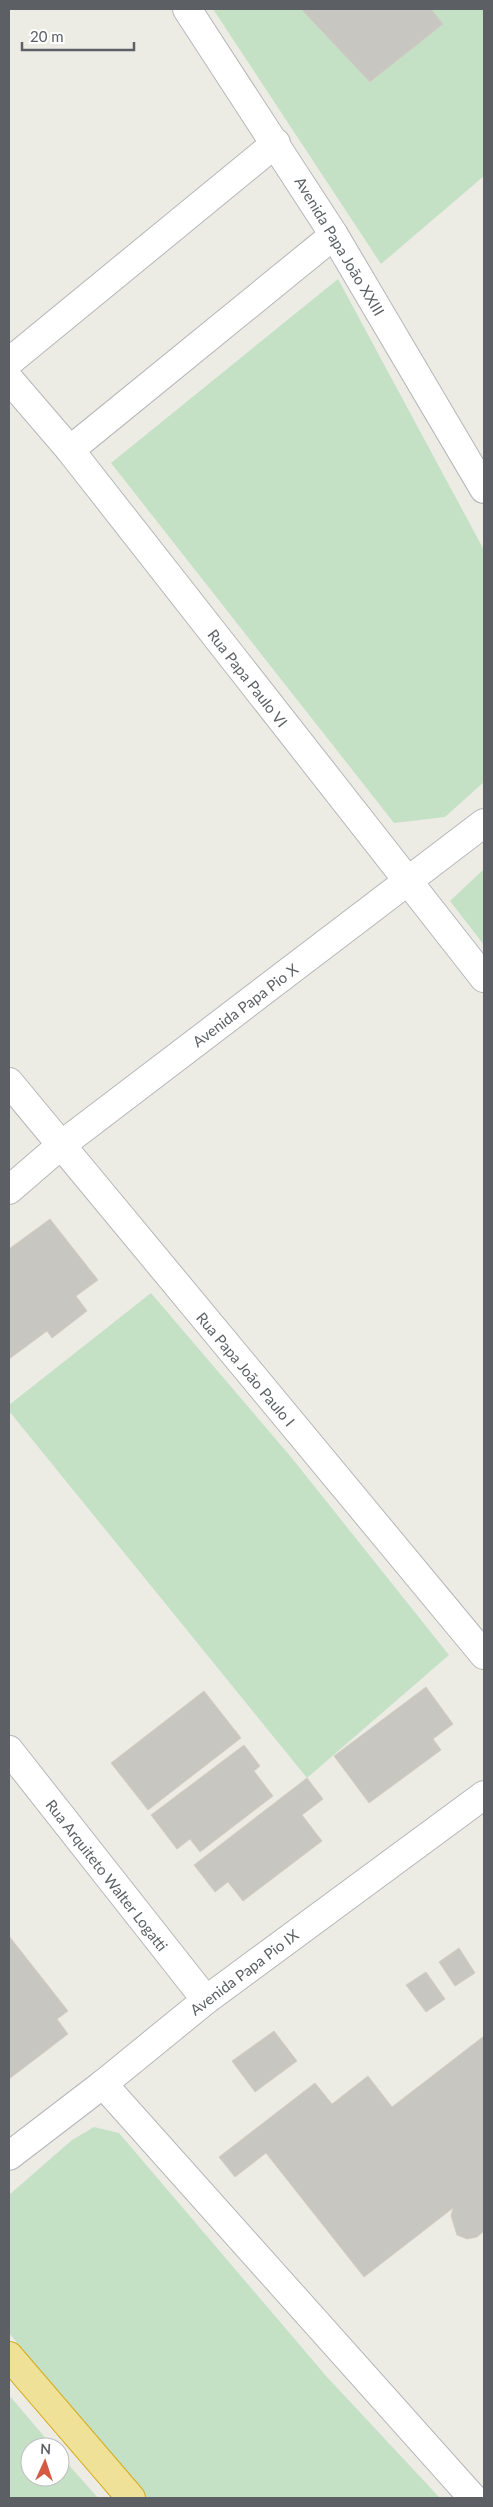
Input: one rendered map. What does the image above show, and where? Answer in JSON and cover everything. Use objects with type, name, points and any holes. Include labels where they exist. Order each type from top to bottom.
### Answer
[{"type":"highway","points":[[9,2356],[130,2498]]},
{"type":"street","name":"Avenida Papa João XXIII","points":[[188,9],[334,235],[484,489]]},
{"type":"street","points":[[9,362],[276,143]]},
{"type":"street","points":[[70,450],[334,235]]},
{"type":"street","name":"Rua Papa Paulo VI","points":[[9,379],[70,450],[484,978]]},
{"type":"street","name":"Avenida Papa Pio X","points":[[9,1190],[60,1146],[484,823]]},
{"type":"street","name":"Rua Papa João Paulo I","points":[[9,1082],[60,1146],[484,1655]]},
{"type":"street","name":"Rua Arquiteto Walter Logatti","points":[[9,1750],[206,2000]]},
{"type":"street","name":"Avenida Papa Pio IX","points":[[9,2156],[103,2084],[206,2000],[484,1795]]},
{"type":"street","points":[[103,2084],[473,2498]]},
{"type":"green space","points":[[213,9],[484,9],[484,176],[381,264]]},
{"type":"green space","points":[[338,279],[484,550],[484,782],[445,817],[394,823],[111,463]]},
{"type":"green space","points":[[484,869],[484,945],[450,901]]},
{"type":"green space","points":[[151,1293],[291,1457],[449,1655],[307,1778],[9,1411],[9,1405]]},
{"type":"green space","points":[[94,2127],[119,2133],[327,2377],[440,2498],[147,2498],[100,2445],[9,2333],[9,2195],[72,2140]]},
{"type":"green space","points":[[9,2395],[45,2437],[20,2437],[20,2487],[70,2487],[70,2466],[98,2498],[9,2498]]},
{"type":"building","points":[[301,9],[431,9],[443,24],[370,82]]},
{"type":"building","points":[[50,1219],[98,1280],[76,1296],[87,1311],[52,1338],[47,1331],[9,1359],[9,1249]]},
{"type":"building","points":[[426,1687],[453,1724],[433,1739],[441,1750],[369,1803],[334,1756]]},
{"type":"building","points":[[204,1691],[241,1738],[148,1810],[111,1763]]},
{"type":"building","points":[[244,1745],[260,1766],[254,1771],[273,1796],[200,1852],[190,1839],[177,1849],[151,1815]]},
{"type":"building","points":[[307,1778],[323,1799],[302,1815],[322,1841],[243,1901],[228,1882],[215,1892],[194,1865]]},
{"type":"building","points":[[9,1936],[68,2011],[57,2019],[68,2034],[9,2079]]},
{"type":"building","points":[[459,1948],[475,1973],[455,1986],[439,1962]]},
{"type":"building","points":[[426,1972],[445,1999],[426,2012],[406,1985]]},
{"type":"building","points":[[274,2031],[297,2061],[255,2092],[232,2061]]},
{"type":"building","points":[[484,2036],[484,2231],[477,2237],[467,2239],[457,2235],[451,2216],[453,2208],[364,2277],[266,2153],[235,2177],[219,2157],[315,2083],[332,2104],[368,2076],[392,2107]]}]
